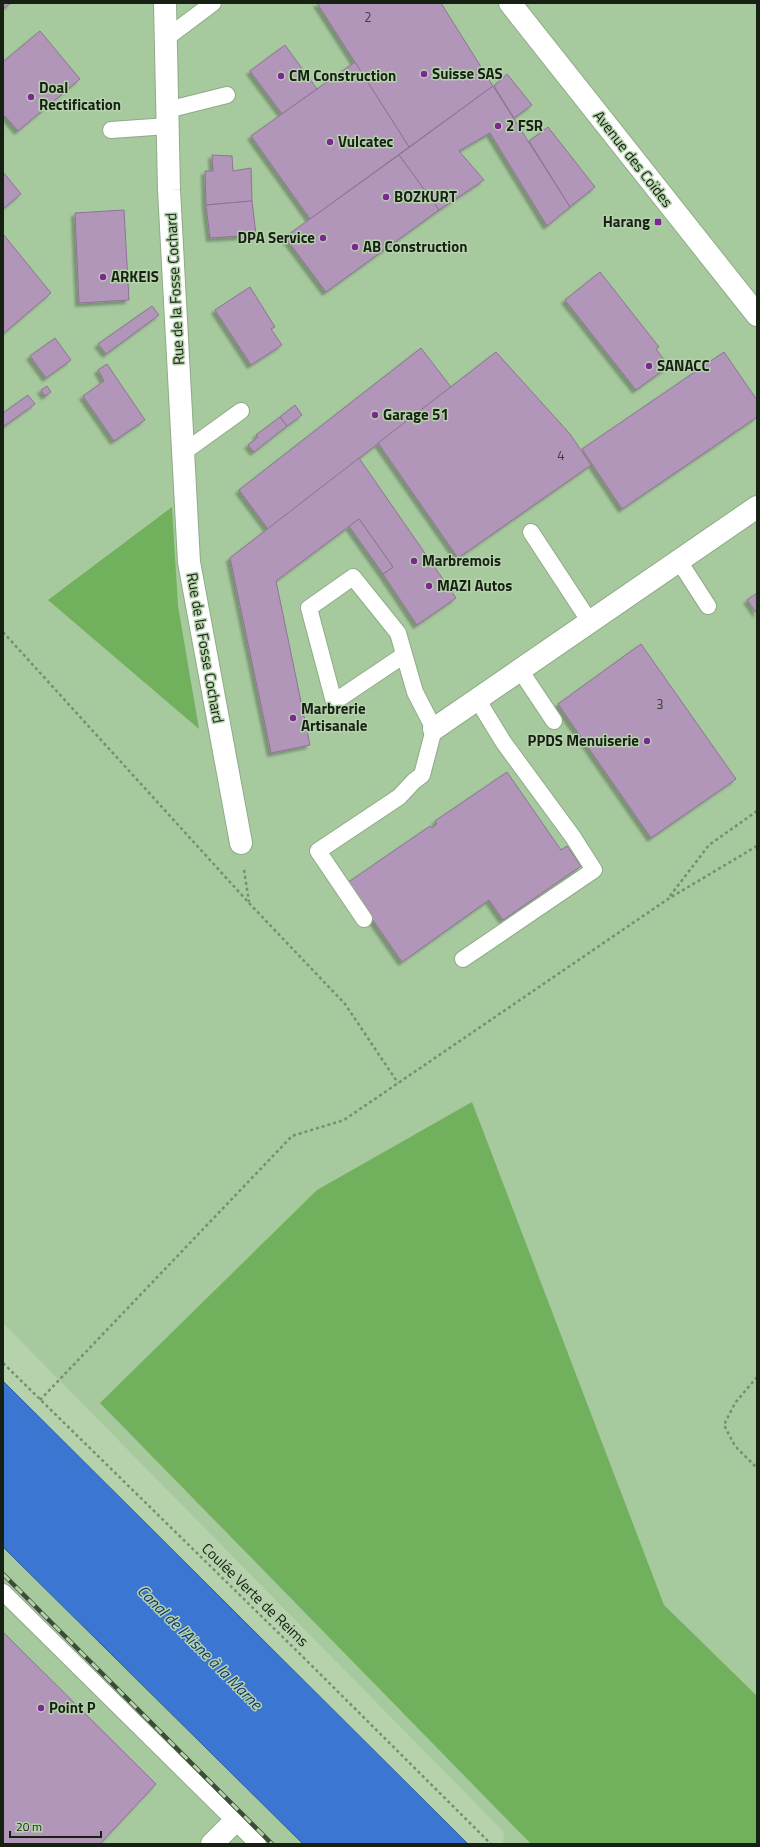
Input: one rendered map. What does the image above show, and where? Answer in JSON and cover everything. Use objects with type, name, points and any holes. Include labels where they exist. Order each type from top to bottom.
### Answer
[{"type":"street","name":"Rue de la Fosse Cochard","points":[[165,3],[170,190],[190,562],[241,843]]},
{"type":"street","name":"Avenue des Coïdes","points":[[510,3],[757,315]]},
{"type":"street","points":[[434,729],[757,507]]},
{"type":"street","points":[[212,1844],[234,1821]]},
{"type":"lane","points":[[165,39],[213,3]]},
{"type":"lane","points":[[111,130],[168,118],[227,95]]},
{"type":"lane","points":[[184,452],[241,411]]},
{"type":"lane","points":[[530,532],[590,622]]},
{"type":"lane","points":[[679,561],[708,606]]},
{"type":"lane","points":[[364,919],[318,851],[399,797],[422,775],[434,729],[415,692],[398,633],[353,577],[309,608],[334,702],[404,655]]},
{"type":"lane","points":[[520,670],[554,721]]},
{"type":"lane","points":[[463,959],[594,870],[573,837],[504,743],[477,699]]},
{"type":"lane","points":[[3,1592],[258,1844]]},
{"type":"path","points":[[3,632],[249,903],[345,1004],[398,1083]]},
{"type":"path","points":[[668,899],[709,845],[757,811]]},
{"type":"path","points":[[241,843],[249,903]]},
{"type":"path","points":[[40,1400],[292,1136],[344,1120],[668,899],[757,846]]},
{"type":"path","name":"Coulée Verte de Reims","points":[[3,1364],[305,1658],[491,1844]]},
{"type":"path","points":[[757,1377],[735,1403],[724,1425],[735,1446],[757,1468]]},
{"type":"shaded area","points":[[3,3],[757,3],[757,1844],[503,1844],[504,1832],[3,1323]]},
{"type":"shaded area","points":[[3,1449],[398,1844],[3,1844]]},
{"type":"green space","points":[[172,507],[178,606],[199,729],[48,600]]},
{"type":"green space","points":[[472,1102],[664,1605],[757,1696],[757,1844],[531,1844],[100,1403],[317,1190]]},
{"type":"water","name":"Canal de l'Aisne à la Marne","points":[[3,1381],[468,1844],[303,1844],[3,1547]]},
{"type":"building","points":[[3,3],[11,3],[3,9]]},
{"type":"building","name":"Suisse SAS","points":[[317,3],[441,3],[493,86],[409,147]]},
{"type":"building","name":"Doal Rectification","points":[[40,31],[80,79],[18,131],[5,116],[3,117],[3,62]]},
{"type":"building","name":"CM Construction","points":[[285,45],[317,89],[282,114],[250,71]]},
{"type":"building","name":"Vulcatec","points":[[355,62],[409,147],[310,219],[251,136]]},
{"type":"building","points":[[507,74],[532,105],[514,118],[494,86]]},
{"type":"building","points":[[493,86],[570,207],[547,226],[490,133],[459,151],[484,180],[439,210],[399,155]]},
{"type":"building","points":[[548,127],[595,187],[570,207],[529,141]]},
{"type":"building","points":[[212,155],[232,156],[233,171],[251,168],[252,201],[206,205],[205,171],[213,171]]},
{"type":"building","points":[[399,155],[439,210],[326,292],[285,237]]},
{"type":"building","points":[[3,172],[21,194],[3,209]]},
{"type":"building","points":[[252,201],[256,235],[210,238],[206,205]]},
{"type":"building","name":"ARKEIS","points":[[124,210],[129,300],[79,303],[75,213]]},
{"type":"building","points":[[3,234],[51,293],[3,334]]},
{"type":"building","points":[[600,272],[659,347],[656,349],[669,366],[636,390],[565,300]]},
{"type":"building","points":[[250,287],[275,327],[271,329],[282,345],[251,365],[215,310]]},
{"type":"building","points":[[152,306],[159,315],[106,354],[98,344]]},
{"type":"building","points":[[55,338],[71,360],[46,378],[30,356]]},
{"type":"building","name":"Garage 51","points":[[421,348],[451,387],[268,529],[239,490]]},
{"type":"building","points":[[496,352],[570,434],[591,465],[458,558],[378,443]]},
{"type":"building","points":[[724,352],[757,400],[757,417],[622,509],[582,449]]},
{"type":"building","points":[[107,364],[145,420],[114,441],[83,396],[104,381],[98,370]]},
{"type":"building","points":[[47,386],[51,392],[45,396],[41,390]]},
{"type":"building","points":[[28,395],[35,404],[3,427],[3,413]]},
{"type":"building","points":[[295,405],[302,415],[287,426],[280,417]]},
{"type":"building","points":[[280,417],[287,426],[254,452],[248,445],[258,437],[256,435]]},
{"type":"building","points":[[359,458],[456,598],[417,625],[383,574],[393,567],[359,519],[276,581],[310,745],[271,753],[230,558]]},
{"type":"building","points":[[359,519],[393,567],[383,574],[349,526]]},
{"type":"building","points":[[757,593],[757,614],[747,600]]},
{"type":"building","name":"PPDS Menuiserie","points":[[641,644],[736,779],[651,838],[558,704]]},
{"type":"building","points":[[507,772],[561,850],[567,846],[581,866],[503,920],[489,900],[402,962],[347,883],[430,826],[432,828],[437,824],[435,821]]},
{"type":"building","name":"Point P","points":[[3,1632],[156,1784],[100,1844],[3,1844]]},
{"type":"railway","points":[[3,1574],[272,1844]]},
{"type":"place","name":"Suisse SAS","points":[[424,74]]},
{"type":"place","name":"CM Construction","points":[[281,76]]},
{"type":"place","name":"Doal Rectification","points":[[31,97]]},
{"type":"place","name":"2 FSR","points":[[498,126]]},
{"type":"place","name":"Vulcatec","points":[[330,142]]},
{"type":"place","name":"BOZKURT","points":[[386,197]]},
{"type":"place","name":"Harang","points":[[658,222]]},
{"type":"place","name":"DPA Service","points":[[323,238]]},
{"type":"place","name":"AB Construction","points":[[355,247]]},
{"type":"place","name":"ARKEIS","points":[[103,277]]},
{"type":"place","name":"SANACC","points":[[649,366]]},
{"type":"place","name":"Garage 51","points":[[375,415]]},
{"type":"place","name":"Marbremois","points":[[414,561]]},
{"type":"place","name":"MAZI Autos","points":[[429,586]]},
{"type":"place","name":"Marbrerie Artisanale","points":[[293,718]]},
{"type":"place","name":"PPDS Menuiserie","points":[[647,741]]},
{"type":"place","name":"Point P","points":[[41,1708]]}]
